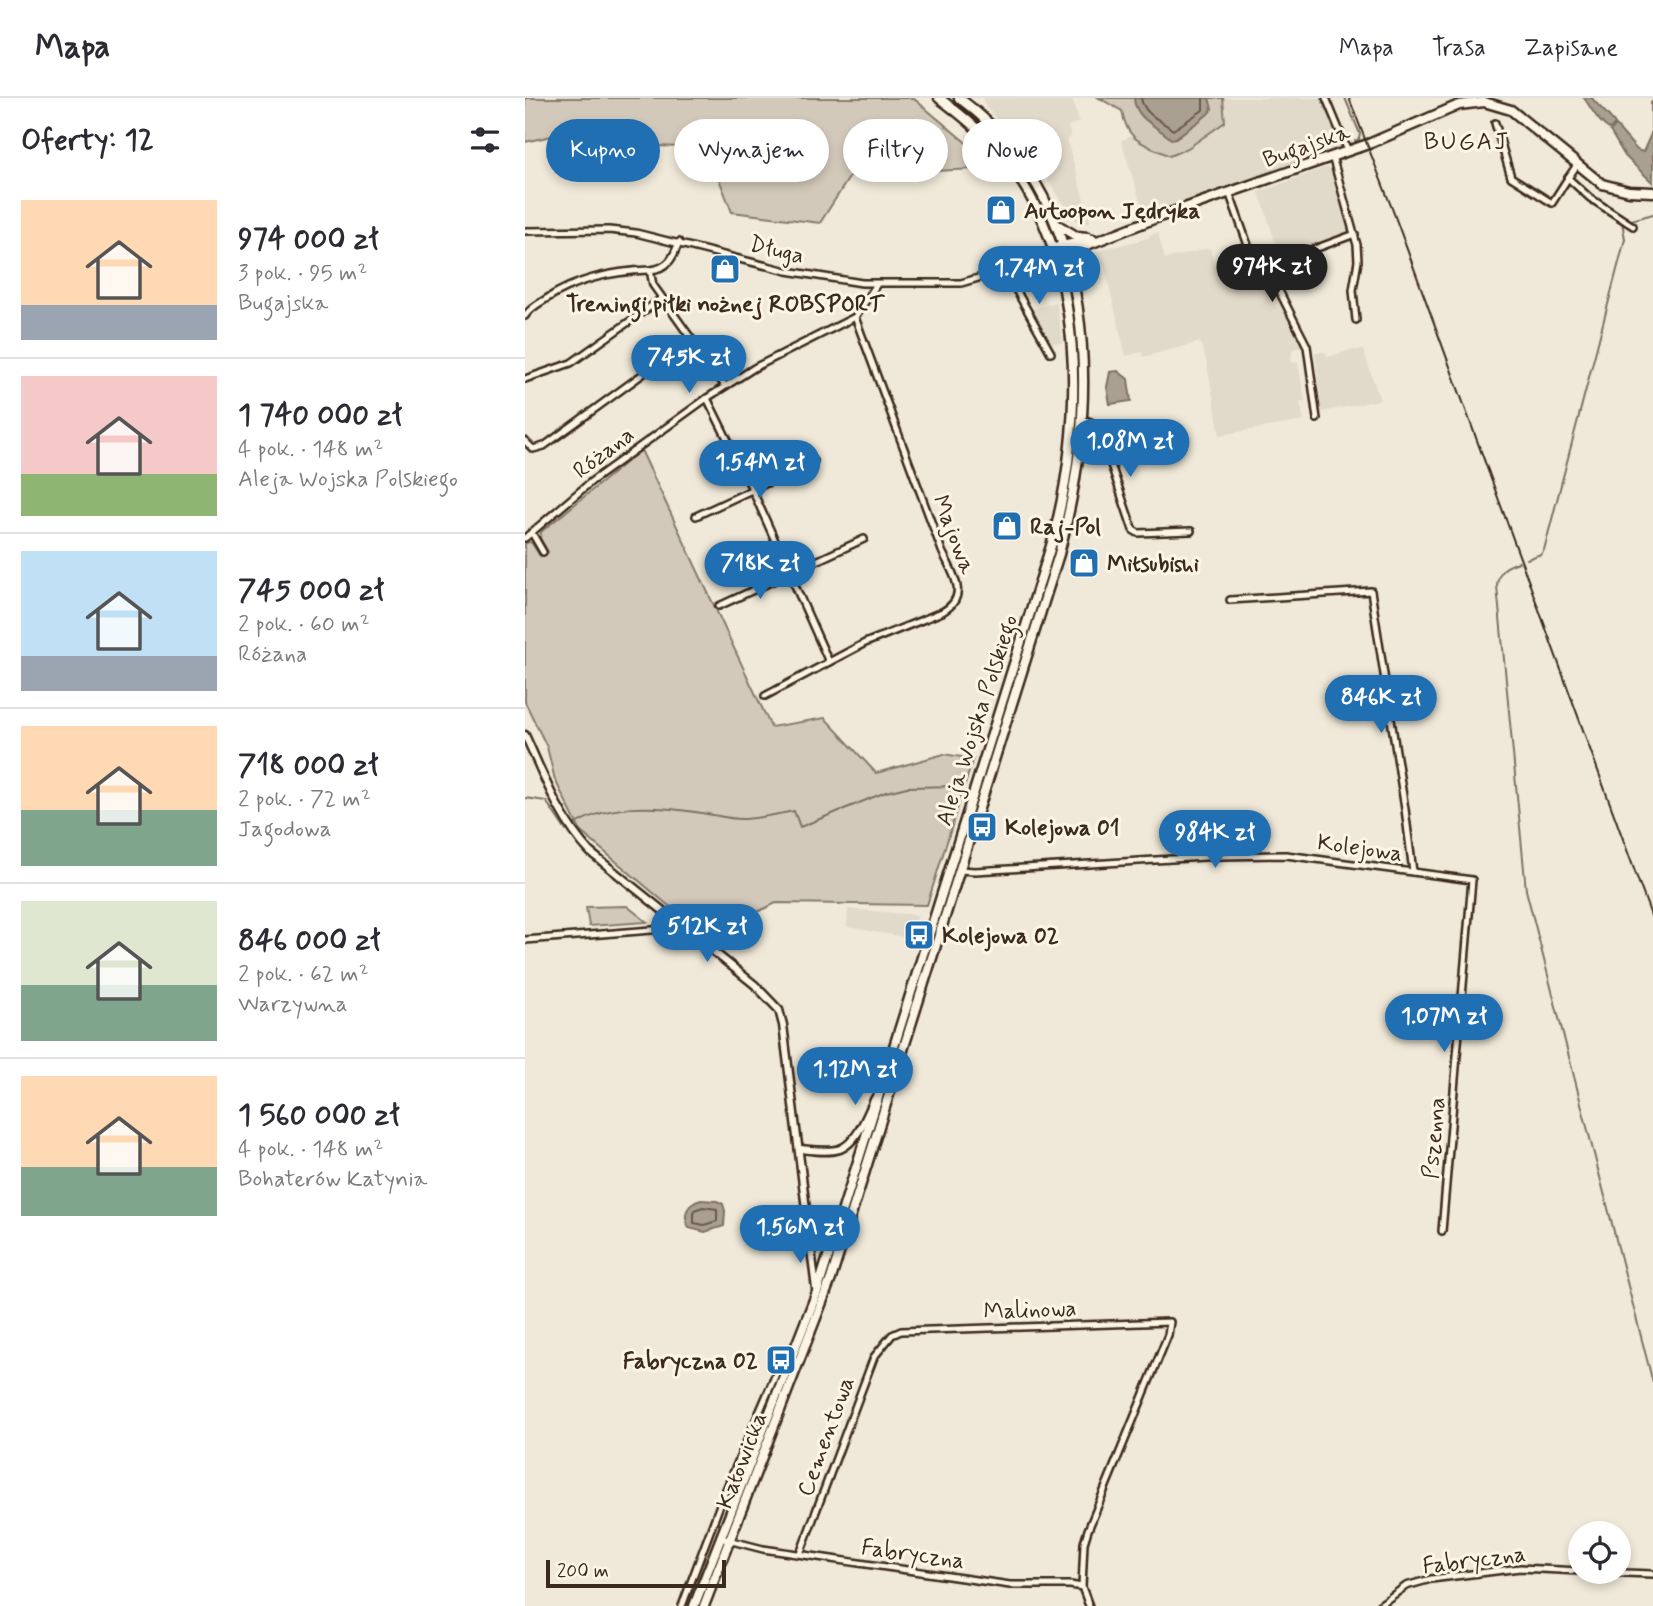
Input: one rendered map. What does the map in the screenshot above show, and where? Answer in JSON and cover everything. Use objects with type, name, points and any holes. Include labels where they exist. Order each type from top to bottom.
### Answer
[{"type":"main road","name":"Aleja Wojska Polskiego","points":[[781,1372],[817,1292],[1051,546],[1067,473],[1073,405],[1072,363],[1068,321],[1054,257],[1027,191],[1003,155],[981,131],[939,98]]},
{"type":"main road","name":"Aleja Wojska Polskiego","points":[[813,1328],[831,1279],[1059,554],[1077,475],[1083,362],[1065,249],[1037,182],[1014,149],[994,127],[959,98]]},
{"type":"main road","name":"Bugajska","points":[[1054,257],[1065,249],[1348,151],[1452,107],[1477,100],[1511,110],[1577,165],[1608,186],[1650,192]]},
{"type":"main road","points":[[1056,224],[1079,237],[1105,237]]},
{"type":"main road","name":"Katowicka","points":[[704,1606],[813,1328]]},
{"type":"main road","name":"Katowicka","points":[[694,1606],[781,1372]]},
{"type":"street","points":[[1326,98],[1348,151]]},
{"type":"street","points":[[1495,124],[1511,177],[1552,203],[1577,165]]},
{"type":"street","points":[[1332,156],[1359,255],[1353,290],[1356,320]]},
{"type":"street","points":[[1568,178],[1590,198],[1633,226]]},
{"type":"street","points":[[1229,192],[1249,248],[1272,277],[1307,346],[1317,419]]},
{"type":"street","name":"Długa","points":[[525,231],[609,230],[679,242],[806,275],[877,284],[961,283],[1054,257]]},
{"type":"street","points":[[1301,254],[1355,234]]},
{"type":"street","points":[[525,316],[531,308],[558,291],[583,280],[664,267],[669,263],[679,242]]},
{"type":"street","name":"Długa","points":[[1020,265],[1054,257]]},
{"type":"street","points":[[650,270],[653,285],[661,299],[725,386]]},
{"type":"street","points":[[1005,270],[1051,353]]},
{"type":"street","name":"Różana","points":[[525,538],[592,481],[707,398],[754,368],[855,317],[877,284]]},
{"type":"street","points":[[525,379],[571,363],[661,299]]},
{"type":"street","name":"Majowa","points":[[765,696],[865,643],[942,612],[958,600],[957,583],[942,551],[855,317]]},
{"type":"street","points":[[525,441],[533,449],[544,446],[691,339]]},
{"type":"street","points":[[707,398],[752,489],[829,662]]},
{"type":"street","points":[[1082,419],[1091,422],[1101,435],[1133,530],[1138,533],[1191,531]]},
{"type":"street","points":[[696,516],[814,461]]},
{"type":"street","points":[[532,533],[543,552]]},
{"type":"street","points":[[719,606],[865,539]]},
{"type":"street","points":[[1230,600],[1367,590],[1373,594],[1413,872]]},
{"type":"street","points":[[525,736],[559,811],[576,837],[590,852],[755,985],[779,1010],[800,1149],[817,1292]]},
{"type":"street","name":"Kolejowa","points":[[949,869],[975,871],[1274,855],[1318,858],[1472,880]]},
{"type":"street","name":"Pszenna","points":[[1442,1231],[1472,880]]},
{"type":"street","points":[[525,940],[665,929],[677,921]]},
{"type":"street","points":[[800,1149],[831,1151],[845,1146],[864,1121],[883,1080]]},
{"type":"street","points":[[810,1236],[833,1239]]},
{"type":"street","name":"Malinowa","points":[[892,1335],[901,1331],[1170,1322],[1168,1335],[1084,1543],[1082,1587]]},
{"type":"street","name":"Cementowa","points":[[800,1554],[874,1357],[892,1335]]},
{"type":"street","points":[[682,1606],[724,1494],[781,1372]]},
{"type":"street","name":"Fabryczna","points":[[720,1538],[800,1554],[1010,1585],[1082,1587]]},
{"type":"street","name":"Fabryczna","points":[[1378,1606],[1406,1586],[1431,1580],[1520,1568],[1568,1570]]},
{"type":"street","points":[[1631,1573],[1653,1574]]},
{"type":"street","points":[[1082,1587],[1089,1606]]},
{"type":"shaded area","points":[[525,98],[913,98],[938,119],[843,119],[843,182],[846,182],[820,223],[732,212],[720,182],[829,182],[829,119],[674,119],[674,147],[660,146],[660,119],[546,119],[546,137],[525,142]]},
{"type":"shaded area","points":[[983,98],[1072,98],[1079,122],[1068,126],[1071,137],[1067,139],[1090,222],[1079,225],[1049,182],[1062,182],[1062,119],[997,119],[986,107]]},
{"type":"shaded area","points":[[1099,98],[1223,98],[1225,122],[1188,148],[1170,156],[1138,141],[1128,130],[1122,111]]},
{"type":"shaded area","points":[[1223,98],[1322,98],[1342,147],[1145,216],[1121,141],[1130,136],[1170,156],[1188,148],[1226,115]]},
{"type":"shaded area","points":[[948,128],[962,139],[962,170],[948,170]]},
{"type":"shaded area","points":[[1326,167],[1335,172],[1351,232],[1281,259],[1259,192]]},
{"type":"shaded area","points":[[1158,233],[1165,259],[1210,248],[1220,285],[1261,270],[1265,273],[1302,346],[1292,350],[1291,362],[1298,363],[1305,401],[1300,402],[1304,421],[1220,435],[1206,359],[1200,342],[1143,357],[1142,352],[1126,356],[1104,265],[1099,266],[1096,251],[1149,238],[1149,235]]},
{"type":"shaded area","points":[[1056,302],[1063,343],[1048,343],[1029,310]]},
{"type":"shaded area","points":[[1351,350],[1363,350],[1380,400],[1321,412],[1315,352],[1325,352],[1328,357]]},
{"type":"shaded area","points":[[641,450],[771,727],[825,718],[876,773],[944,754],[973,759],[927,905],[776,903],[706,937],[581,832],[555,780],[547,747],[525,702],[525,543],[531,542],[540,556],[548,552],[540,538],[541,532]]},
{"type":"shaded area","points":[[627,906],[647,922],[589,926],[586,907]]},
{"type":"shaded area","points":[[848,909],[918,915],[910,938],[847,927]]},
{"type":"water","points":[[1134,98],[1209,98],[1212,109],[1201,120],[1171,139],[1142,117]]},
{"type":"water","points":[[1584,98],[1592,98],[1615,125],[1609,129],[1605,126]]},
{"type":"water","points":[[1653,101],[1653,183],[1625,156],[1610,131],[1616,126],[1637,150],[1643,152],[1651,134]]},
{"type":"water","points":[[1118,371],[1128,379],[1131,401],[1110,404],[1107,387],[1110,372]]},
{"type":"water","points":[[701,1200],[723,1204],[724,1226],[705,1232],[689,1228],[687,1210]]},
{"type":"waterway","points":[[1345,98],[1360,134],[1355,141]]},
{"type":"waterway","points":[[1628,221],[1653,214]]},
{"type":"waterway","points":[[1527,559],[1541,554],[1544,550],[1625,239],[1622,222]]},
{"type":"waterway","points":[[1519,562],[1503,570],[1497,586],[1526,890],[1653,1383]]},
{"type":"waterway","points":[[525,798],[546,801],[566,831],[580,821],[596,815],[631,808],[685,811],[740,819],[794,811],[800,827],[886,792],[907,787],[962,786]]},
{"type":"waterway","points":[[747,1452],[770,1395]]},
{"type":"railway","points":[[1349,98],[1393,211],[1653,921]]},
{"type":"place","name":"Autoopon Jędryka","points":[[1001,210]]},
{"type":"place","name":"Treningi piłki nożnej ROBSPORT","points":[[725,269]]},
{"type":"place","name":"Raj-Pol","points":[[1007,526]]},
{"type":"place","name":"Mitsubishi","points":[[1084,563]]},
{"type":"place","name":"Kolejowa 01","points":[[982,827]]},
{"type":"place","name":"Kolejowa 02","points":[[919,935]]},
{"type":"place","name":"Fabryczna 02","points":[[781,1360]]},
{"type":"district","name":"BUGAJ","points":[[1467,141]]}]
